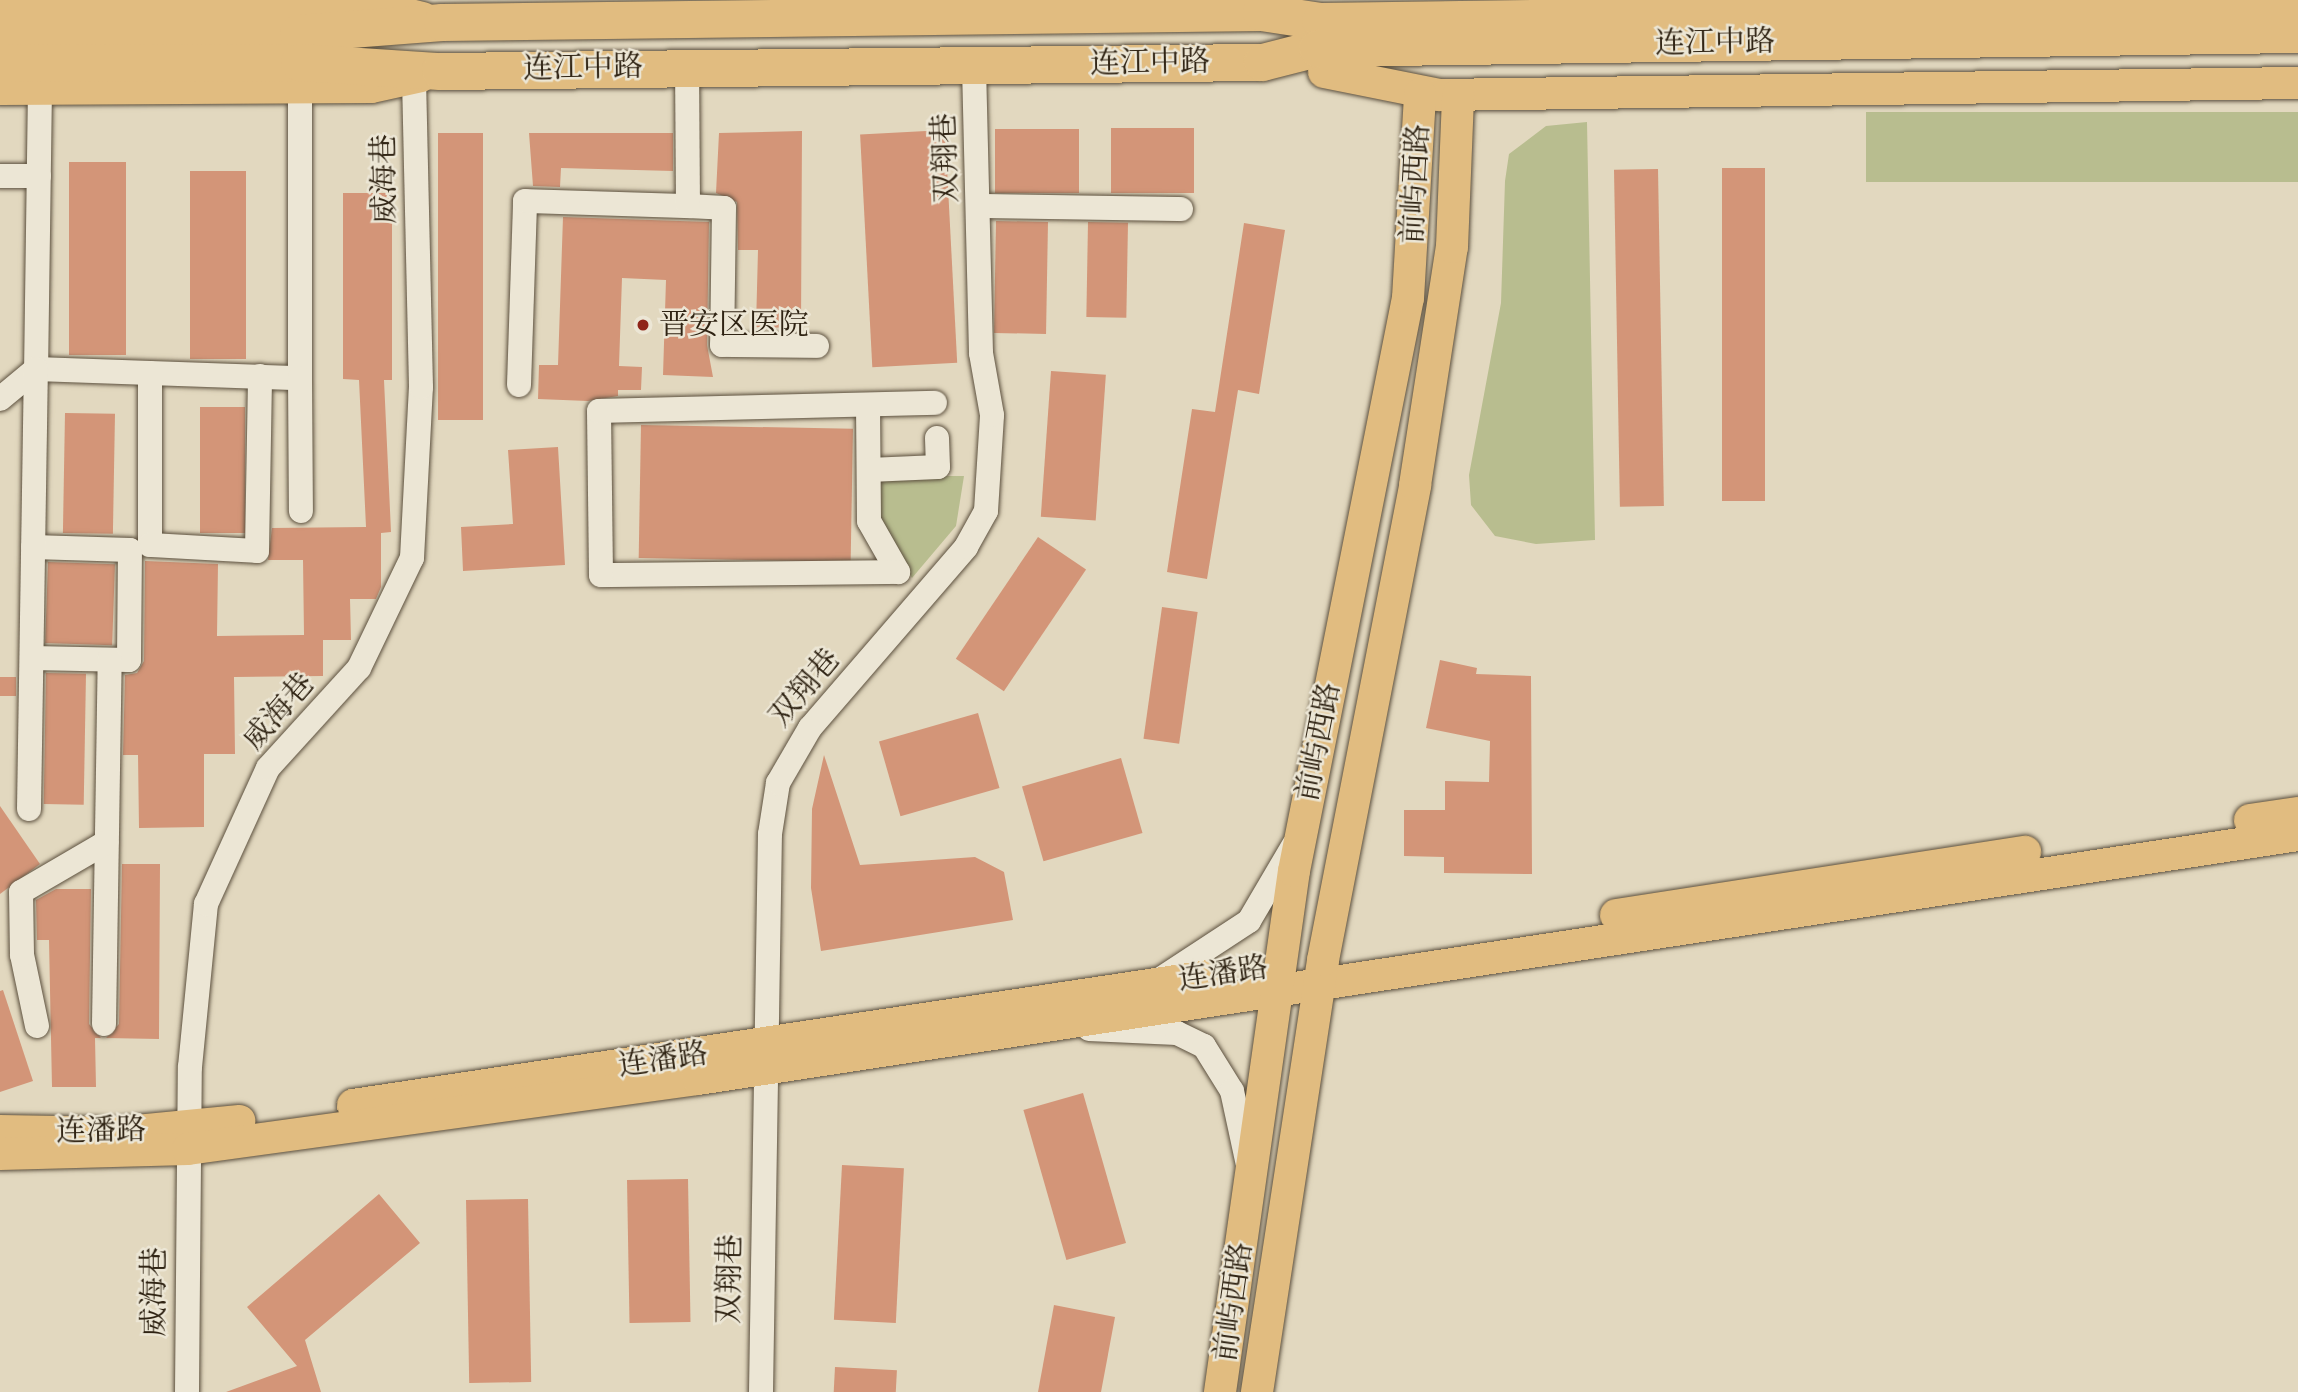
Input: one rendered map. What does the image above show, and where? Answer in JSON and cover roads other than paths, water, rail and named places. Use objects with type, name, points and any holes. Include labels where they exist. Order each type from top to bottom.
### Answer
[{"type":"highway","points":[[1261,12],[1321,0]]},
{"type":"highway","name":"连江中路","points":[[0,33],[427,74],[687,66],[1262,62],[1317,48],[1453,33],[2298,7]]},
{"type":"highway","name":"连江中路","points":[[0,62],[299,61],[442,22],[747,9],[1261,12],[1320,21],[1453,33],[2298,34]]},
{"type":"highway","points":[[1262,62],[1324,72],[2298,60]]},
{"type":"main road","points":[[0,2],[90,0],[404,6],[442,22]]},
{"type":"main road","points":[[0,89],[40,88],[299,61]]},
{"type":"main road","points":[[1324,72],[1420,93],[1458,96],[2298,83]]},
{"type":"main road","name":"前屿西路","points":[[1220,1392],[1301,830],[1408,298],[1420,93]]},
{"type":"main road","name":"前屿西路","points":[[1257,1392],[1321,970],[1415,485],[1452,247],[1458,96]]},
{"type":"main road","points":[[1321,970],[2298,813]]},
{"type":"main road","points":[[1321,970],[2298,835]]},
{"type":"main road","name":"连潘路","points":[[0,1154],[189,1138],[765,1056],[1029,1026],[1321,970]]},
{"type":"main road","name":"连潘路","points":[[765,1056],[1149,984],[1280,976]]},
{"type":"main road","name":"连潘路","points":[[0,1131],[189,1138]]},
{"type":"street","points":[[299,61],[301,511]]},
{"type":"street","name":"双翔巷","points":[[761,1392],[770,834],[781,774],[810,728],[966,547],[986,511],[992,415],[981,354],[980,206],[974,65]]},
{"type":"street","points":[[687,66],[688,206]]},
{"type":"street","name":"威海巷","points":[[187,1392],[189,1138],[206,904],[268,768],[359,668],[412,558],[421,387],[427,74]]},
{"type":"street","points":[[29,808],[40,88]]},
{"type":"street","points":[[0,176],[39,176]]},
{"type":"street","points":[[519,385],[525,201],[724,208],[722,345],[817,346]]},
{"type":"street","points":[[980,206],[1181,209]]},
{"type":"street","points":[[0,399],[36,369],[300,377]]},
{"type":"street","points":[[150,373],[150,545],[257,551],[260,376]]},
{"type":"street","points":[[868,405],[869,521],[898,572],[601,575],[599,411],[935,402]]},
{"type":"street","points":[[869,470],[938,467],[937,438]]},
{"type":"street","points":[[32,659],[129,660],[130,550],[33,547]]},
{"type":"street","points":[[104,1024],[110,660]]},
{"type":"street","points":[[1149,984],[1202,957],[1249,921],[1301,830]]},
{"type":"street","points":[[37,1026],[22,955],[21,891],[107,842]]},
{"type":"street","points":[[1029,1026],[1177,1033],[1204,1046],[1232,1091],[1251,1181]]},
{"type":"place","name":"晋安区医院","points":[[643,325]]}]
